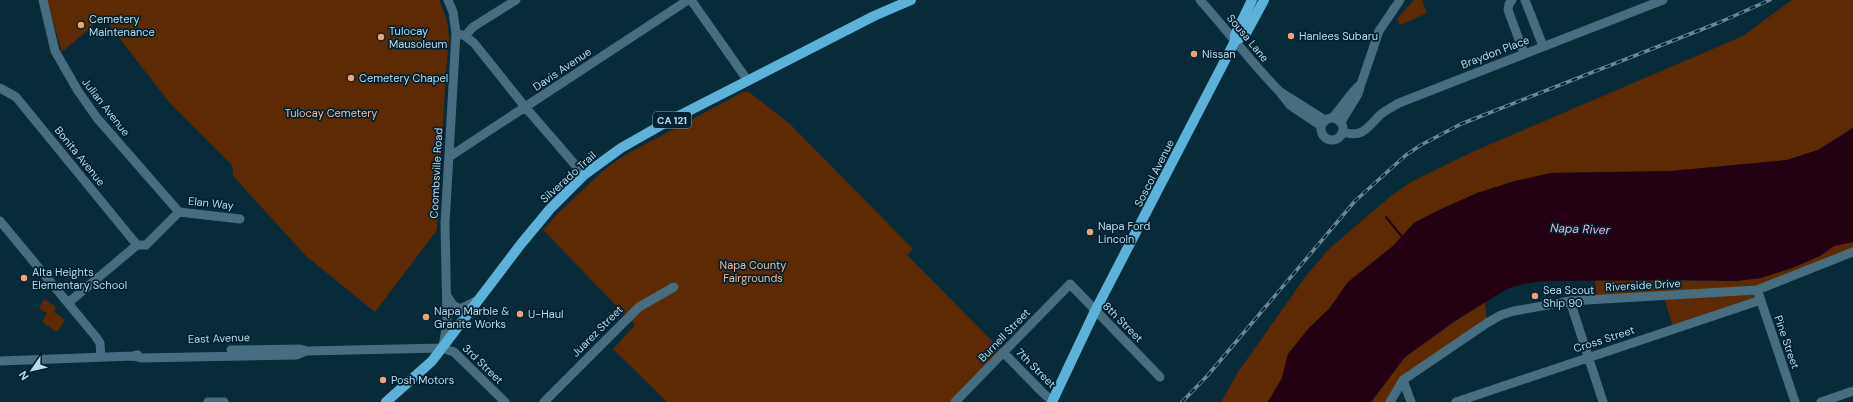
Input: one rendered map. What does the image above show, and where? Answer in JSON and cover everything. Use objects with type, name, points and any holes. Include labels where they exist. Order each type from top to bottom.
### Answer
[{"type":"main road","name":"Silverado Trail","points":[[386,402],[432,361],[536,226],[584,175],[621,148],[874,16],[911,0]]},
{"type":"main road","name":"Soscol Avenue","points":[[1052,402],[1095,311],[1235,41],[1235,35],[1252,0]]},
{"type":"main road","name":"Soscol Avenue","points":[[1235,41],[1245,35],[1264,0]]},
{"type":"street","name":"Julian Avenue","points":[[43,0],[55,51],[78,91],[97,118],[179,212]]},
{"type":"street","name":"Coombsville Road","points":[[442,348],[447,322],[446,224],[456,33],[453,12],[448,0]]},
{"type":"street","points":[[465,36],[473,27],[516,0]]},
{"type":"street","name":"Davis Avenue","points":[[449,157],[526,108],[688,0]]},
{"type":"street","points":[[692,0],[748,81]]},
{"type":"street","name":"Sousa Lane","points":[[1200,0],[1279,91],[1326,121]]},
{"type":"street","points":[[1361,84],[1352,92],[1342,109],[1326,121],[1321,133],[1328,140],[1336,140],[1343,132],[1341,122],[1358,94],[1379,31],[1400,0]]},
{"type":"street","points":[[1512,0],[1509,4],[1508,10],[1524,53]]},
{"type":"street","points":[[1525,0],[1543,46]]},
{"type":"street","name":"Braydon Place","points":[[1343,132],[1350,134],[1360,133],[1367,129],[1384,112],[1399,103],[1663,0]]},
{"type":"street","points":[[456,33],[465,36],[474,43],[526,108],[584,175]]},
{"type":"street","name":"Bonita Avenue","points":[[0,88],[16,97],[137,245]]},
{"type":"street","points":[[1326,121],[1341,122]]},
{"type":"street","name":"Elan Way","points":[[179,212],[240,219]]},
{"type":"street","points":[[68,303],[137,245],[146,245],[179,212]]},
{"type":"street","points":[[0,222],[99,340],[102,357]]},
{"type":"street","name":"Riverside Drive","points":[[1390,402],[1403,380],[1501,315],[1514,311],[1570,301],[1757,290],[1853,252]]},
{"type":"street","name":"8th Street","points":[[1070,284],[1160,377]]},
{"type":"street","name":"Burnell Street","points":[[955,402],[1070,284]]},
{"type":"street","name":"Juarez Street","points":[[544,402],[639,307],[674,287]]},
{"type":"street","name":"Pine Street","points":[[1757,290],[1795,402]]},
{"type":"street","points":[[447,296],[453,305],[460,309],[479,300]]},
{"type":"street","name":"Cross Street","points":[[1456,402],[1761,300]]},
{"type":"street","points":[[1570,301],[1604,402]]},
{"type":"street","name":"East Avenue","points":[[0,362],[133,356],[144,353],[259,349],[299,348],[306,351],[442,348]]},
{"type":"street","name":"3rd Street","points":[[442,348],[454,352],[505,402]]},
{"type":"street","name":"7th Street","points":[[1003,352],[1052,402]]},
{"type":"street","points":[[1403,380],[1410,402]]},
{"type":"street","points":[[1821,402],[1853,391]]},
{"type":"street","points":[[208,402],[224,402]]},
{"type":"green space","name":"Tulocay Cemetery","points":[[47,0],[439,0],[447,20],[449,38],[437,230],[375,312],[306,256],[233,176],[232,165],[169,102],[103,17],[62,52]]},
{"type":"green space","points":[[1414,0],[1422,0],[1427,13],[1400,25],[1397,19]]},
{"type":"green space","points":[[1792,0],[1853,0],[1853,128],[1818,150],[1787,160],[1671,171],[1551,173],[1515,181],[1477,193],[1414,223],[1393,246],[1348,282],[1329,309],[1309,328],[1288,354],[1282,378],[1268,402],[1221,402],[1238,372],[1306,276],[1329,249],[1391,196],[1411,182],[1472,152],[1743,36]]},
{"type":"green space","name":"Napa County Fairgrounds","points":[[743,92],[749,92],[790,124],[913,249],[907,255],[1003,352],[955,402],[667,402],[613,349],[635,325],[543,230],[557,214],[606,168],[625,155]]},
{"type":"green space","points":[[1853,242],[1853,252],[1758,290],[1761,300],[1674,329],[1663,295],[1597,299],[1595,280],[1736,281],[1761,278],[1792,268],[1820,256],[1834,246]]},
{"type":"green space","points":[[44,299],[56,307],[54,312],[65,320],[57,332],[42,322],[47,313],[39,309]]},
{"type":"green space","points":[[1485,302],[1487,323],[1403,380],[1390,402],[1371,402],[1405,357],[1455,321]]},
{"type":"water","name":"Napa River","points":[[1853,128],[1853,242],[1834,246],[1820,256],[1792,268],[1761,278],[1736,281],[1543,281],[1524,284],[1507,289],[1455,321],[1405,357],[1371,402],[1268,402],[1282,378],[1288,354],[1309,328],[1329,309],[1348,282],[1393,246],[1414,223],[1437,211],[1477,193],[1515,181],[1551,173],[1671,171],[1787,160],[1818,150]]},
{"type":"waterway","points":[[1386,217],[1403,238]]},
{"type":"railway","points":[[1182,402],[1208,375],[1355,201],[1406,155],[1421,145],[1461,124],[1718,23],[1770,0]]},
{"type":"place","name":"Cemetery Maintenance","points":[[81,25]]},
{"type":"place","name":"Hanlees Subaru","points":[[1291,36]]},
{"type":"place","name":"Tulocay Mausoleum","points":[[381,37]]},
{"type":"place","name":"Nissan","points":[[1194,54]]},
{"type":"place","name":"Cemetery Chapel","points":[[351,78]]},
{"type":"place","name":"Napa Ford Lincoln","points":[[1090,232]]},
{"type":"place","name":"Alta Heights Elementary School","points":[[24,278]]},
{"type":"place","name":"Sea Scout Ship 90","points":[[1535,296]]},
{"type":"place","name":"U-Haul","points":[[520,314]]},
{"type":"place","name":"Napa Marble & Granite Works","points":[[426,317]]},
{"type":"place","name":"Posh Motors","points":[[383,380]]}]
